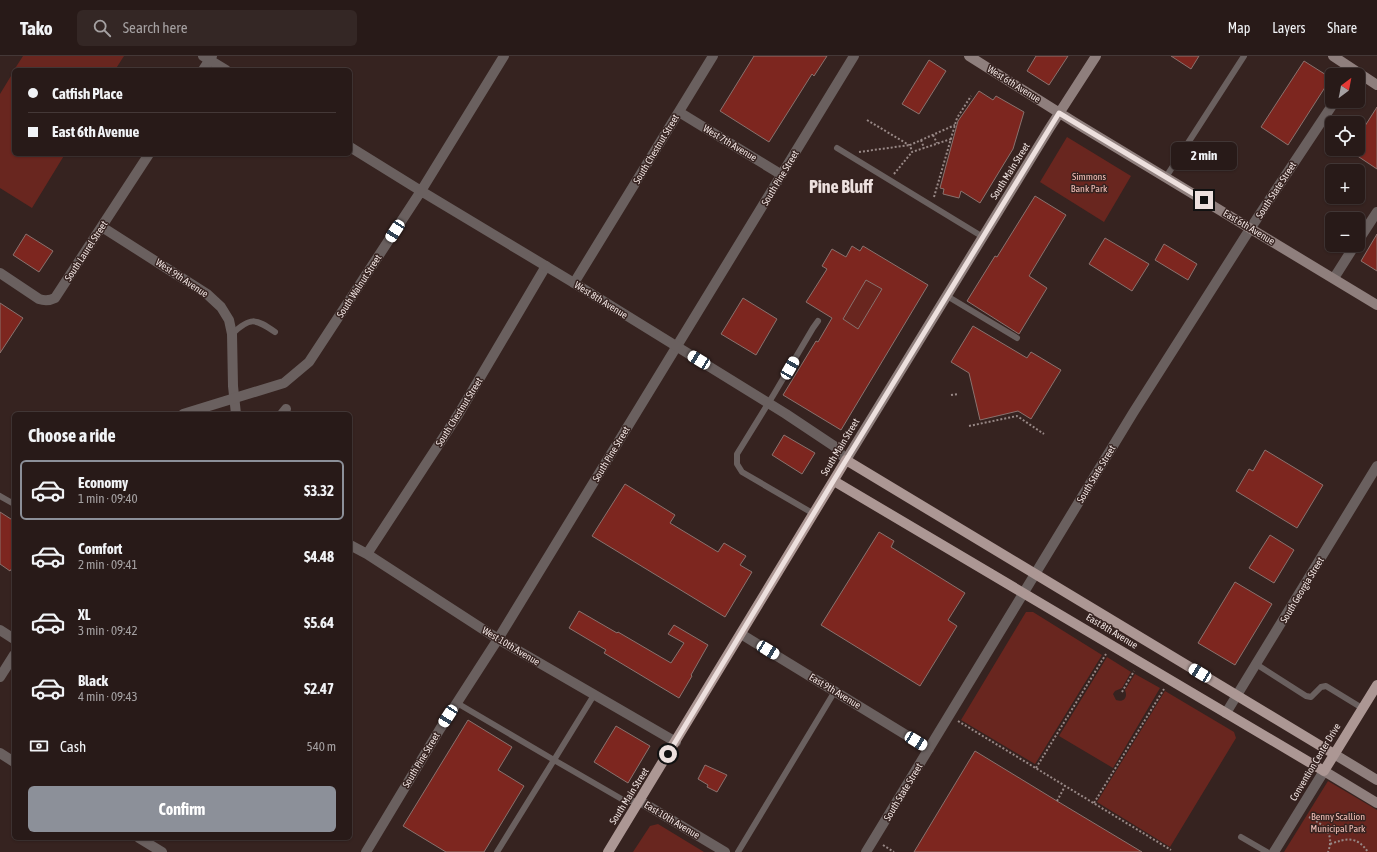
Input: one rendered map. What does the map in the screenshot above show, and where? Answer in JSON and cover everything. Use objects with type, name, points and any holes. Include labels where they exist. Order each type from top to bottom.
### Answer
[{"type":"main road","name":"West 6th Avenue","points":[[969,56],[1059,113]]},
{"type":"main road","name":"South Main Street","points":[[608,852],[846,460],[1059,113],[1096,56]]},
{"type":"main road","points":[[1332,56],[1347,68]]},
{"type":"main road","points":[[1365,79],[1377,85]]},
{"type":"main road","name":"East 6th Avenue","points":[[1059,113],[1377,305]]},
{"type":"main road","name":"East 8th Avenue","points":[[846,460],[1377,780]]},
{"type":"main road","name":"East 8th Avenue","points":[[834,481],[1024,592],[1377,803]]},
{"type":"main road","name":"Convention Center Drive","points":[[1324,771],[1377,685]]},
{"type":"street","name":"South Walnut Street","points":[[189,412],[284,383],[309,362],[420,191],[504,56]]},
{"type":"street","name":"South Chestnut Street","points":[[574,283],[713,56]]},
{"type":"street","name":"South Pine Street","points":[[366,852],[440,729],[498,639],[854,56]]},
{"type":"street","points":[[204,68],[208,57],[223,68]]},
{"type":"street","name":"South State Street","points":[[866,852],[1133,413],[1250,229],[1330,108]]},
{"type":"street","name":"West 7th Avenue","points":[[679,112],[782,175]]},
{"type":"street","name":"West 8th Avenue","points":[[352,148],[768,403],[834,446],[846,460]]},
{"type":"street","name":"South Laurel Street","points":[[1,274],[39,299],[45,301],[50,300],[58,293],[148,156]]},
{"type":"street","points":[[1365,230],[1377,212]]},
{"type":"street","name":"West 9th Avenue","points":[[102,227],[207,294],[221,307],[229,320],[232,334],[234,399]]},
{"type":"street","points":[[1334,278],[1351,252]]},
{"type":"street","name":"South Chestnut Street","points":[[367,554],[458,415],[546,266]]},
{"type":"street","points":[[234,399],[236,412]]},
{"type":"street","name":"South Georgia Street","points":[[1226,713],[1377,466]]},
{"type":"street","name":"West 10th Avenue","points":[[352,546],[367,554],[498,639],[676,742]]},
{"type":"street","points":[[0,630],[12,637]]},
{"type":"street","name":"East 9th Avenue","points":[[741,634],[929,749]]},
{"type":"street","points":[[0,677],[12,658]]},
{"type":"street","points":[[0,753],[12,761]]},
{"type":"street","name":"Convention Center Drive","points":[[1274,852],[1324,771]]},
{"type":"street","name":"East 10th Avenue","points":[[640,801],[725,852]]},
{"type":"street","points":[[141,840],[150,849],[162,852]]},
{"type":"lane","points":[[1166,177],[1244,56]]},
{"type":"lane","points":[[837,148],[983,237]]},
{"type":"lane","points":[[947,296],[1017,338]]},
{"type":"lane","points":[[232,334],[242,324],[249,321],[257,322],[275,332]]},
{"type":"lane","points":[[814,514],[742,472],[737,464],[737,454],[818,321]]},
{"type":"lane","points":[[0,496],[12,503]]},
{"type":"lane","points":[[1256,664],[1306,696],[1311,697],[1321,687],[1326,686],[1362,708]]},
{"type":"lane","points":[[738,852],[835,691]]},
{"type":"lane","points":[[498,852],[594,695]]},
{"type":"lane","points":[[457,703],[625,801],[640,801]]},
{"type":"lane","points":[[1241,837],[1267,852]]},
{"type":"path","points":[[934,197],[957,118],[971,96]]},
{"type":"path","points":[[867,120],[910,145],[912,152]]},
{"type":"path","points":[[858,152],[910,145],[955,125]]},
{"type":"path","points":[[933,135],[937,143]]},
{"type":"path","points":[[894,174],[912,152],[951,139]]},
{"type":"path","points":[[921,140],[924,148]]},
{"type":"path","points":[[951,395],[958,394]]},
{"type":"path","points":[[969,426],[1017,416],[1044,434]]},
{"type":"path","points":[[1036,768],[1107,653]]},
{"type":"path","points":[[1122,692],[1135,670]]},
{"type":"path","points":[[1094,803],[1164,688]]},
{"type":"path","points":[[957,720],[1171,850]]},
{"type":"path","points":[[1057,801],[1066,786]]},
{"type":"path","points":[[1310,817],[1323,824],[1328,832],[1331,841],[1328,852]]},
{"type":"path","points":[[1330,844],[1344,839],[1350,839],[1360,843],[1368,852]]},
{"type":"path","points":[[882,844],[894,852]]},
{"type":"green space","points":[[23,56],[124,56],[116,68],[15,68]]},
{"type":"green space","points":[[12,74],[12,156],[64,156],[32,208],[0,188],[0,94]]},
{"type":"green space","name":"Simmons Bank Park","points":[[1067,137],[1131,176],[1104,222],[1040,182]]},
{"type":"green space","points":[[866,280],[882,289],[858,329],[843,319]]},
{"type":"green space","points":[[1026,612],[1033,612],[1102,655],[1035,764],[961,720]]},
{"type":"green space","points":[[1107,657],[1131,672],[1122,688],[1115,691],[1113,694],[1116,700],[1121,701],[1125,699],[1125,690],[1135,674],[1160,688],[1113,768],[1059,736]]},
{"type":"green space","points":[[1165,691],[1234,732],[1236,738],[1170,847],[1097,802]]},
{"type":"green space","name":"Benny Scallion Municipal Park","points":[[1328,781],[1377,810],[1377,852],[1284,852]]},
{"type":"green space","points":[[658,824],[704,852],[633,852],[650,826]]},
{"type":"building","points":[[754,56],[827,56],[814,76],[812,74],[769,142],[720,111]]},
{"type":"building","points":[[1036,56],[1068,56],[1049,85],[1027,71]]},
{"type":"building","points":[[1171,56],[1199,56],[1191,69]]},
{"type":"building","points":[[929,60],[946,71],[919,114],[902,104]]},
{"type":"building","points":[[1304,61],[1325,74],[1325,87],[1288,145],[1261,127]]},
{"type":"building","points":[[979,91],[993,100],[996,96],[1024,112],[1013,149],[980,203],[961,191],[959,198],[943,194],[944,189],[940,188],[958,121]]},
{"type":"building","points":[[1377,107],[1377,169],[1358,156],[1365,156],[1365,126]]},
{"type":"building","points":[[1035,196],[1066,215],[1029,276],[1047,288],[1019,334],[967,301],[995,256],[997,257]]},
{"type":"building","points":[[26,234],[53,251],[39,272],[13,255]]},
{"type":"building","points":[[1377,234],[1377,271],[1361,261]]},
{"type":"building","points":[[1105,238],[1149,264],[1132,291],[1089,264]]},
{"type":"building","points":[[1164,244],[1197,264],[1188,280],[1155,260]]},
{"type":"building","points":[[852,246],[860,251],[863,246],[928,285],[841,430],[783,395],[832,318],[806,302],[827,269],[822,266],[832,249],[846,257]],"holes":[[[866,280],[882,289],[858,329],[843,319]]]},
{"type":"building","points":[[743,298],[777,319],[756,355],[721,334]]},
{"type":"building","points":[[0,303],[23,318],[0,353]]},
{"type":"building","points":[[973,326],[1027,358],[1031,352],[1061,370],[1031,419],[1018,411],[980,420],[969,373],[951,362]]},
{"type":"building","points":[[784,435],[815,453],[802,474],[772,455]]},
{"type":"building","points":[[1265,450],[1323,485],[1297,528],[1236,491],[1249,469],[1253,471]]},
{"type":"building","points":[[625,484],[675,515],[670,523],[718,552],[724,543],[746,556],[740,565],[752,572],[725,617],[592,536]]},
{"type":"building","points":[[0,512],[12,520],[12,568],[10,571],[0,564]]},
{"type":"building","points":[[879,532],[894,541],[891,547],[965,593],[948,620],[957,626],[920,686],[821,625]]},
{"type":"building","points":[[1270,535],[1294,550],[1274,583],[1249,568]]},
{"type":"building","points":[[1235,582],[1272,604],[1235,665],[1198,643]]},
{"type":"building","points":[[579,611],[671,663],[684,643],[668,634],[674,625],[708,645],[679,698],[604,653],[606,650],[569,628]]},
{"type":"building","points":[[468,720],[512,747],[498,770],[524,786],[484,852],[446,852],[403,826]]},
{"type":"building","points":[[616,726],[650,746],[628,783],[594,762]]},
{"type":"building","points":[[975,751],[1057,801],[1142,852],[914,852]]},
{"type":"building","points":[[705,765],[727,775],[717,792],[707,787],[708,785],[698,779]]},
{"type":"district","name":"Pine Bluff","points":[[841,186]]},
{"type":"route","points":[[668,754],[1059,113],[1204,200]]}]
